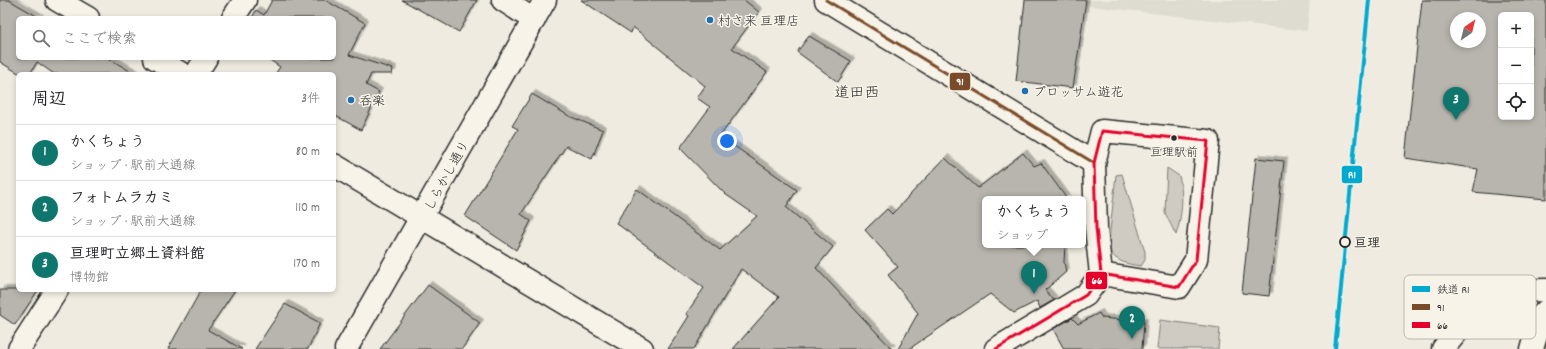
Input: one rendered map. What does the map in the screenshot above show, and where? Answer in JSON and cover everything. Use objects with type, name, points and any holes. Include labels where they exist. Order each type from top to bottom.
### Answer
[{"type":"street","points":[[57,0],[85,16]]},
{"type":"street","points":[[234,16],[245,0]]},
{"type":"street","points":[[503,0],[534,20]]},
{"type":"street","name":"しらかし通り","points":[[346,349],[545,0]]},
{"type":"street","points":[[826,0],[1094,163]]},
{"type":"street","points":[[158,60],[179,72]]},
{"type":"street","points":[[197,72],[205,60]]},
{"type":"street","points":[[996,349],[1086,295],[1101,274],[1096,228],[1094,163],[1102,131],[1208,141],[1196,260],[1179,287],[1101,274]]},
{"type":"street","points":[[336,166],[642,349]]},
{"type":"street","points":[[1536,290],[1546,290]]},
{"type":"street","points":[[19,349],[56,292]]},
{"type":"street","points":[[1536,335],[1542,314],[1546,311]]},
{"type":"street","points":[[1443,349],[1451,339]]},
{"type":"street","points":[[1532,349],[1535,339]]},
{"type":"shaded area","points":[[1060,0],[1310,0],[1307,31],[1082,5]]},
{"type":"shaded area","points":[[1167,168],[1179,176],[1181,183],[1182,206],[1176,235],[1165,213]]},
{"type":"shaded area","points":[[1122,174],[1145,252],[1145,260],[1141,266],[1122,262],[1108,250],[1116,175]]},
{"type":"shaded area","points":[[1160,320],[1220,328],[1218,349],[1157,349]]},
{"type":"building","points":[[0,0],[9,0],[37,16],[16,16],[16,60],[111,60],[132,72],[51,72],[37,62],[31,72],[17,72],[0,62]]},
{"type":"building","points":[[272,0],[325,0],[365,23],[349,55],[393,69],[392,74],[371,74],[366,85],[379,92],[361,130],[336,116],[336,72],[276,72],[280,67],[270,60],[336,60],[336,16],[253,16],[256,10],[264,15]]},
{"type":"building","points":[[402,0],[477,0],[459,32]]},
{"type":"building","points":[[581,0],[744,0],[759,12],[732,48],[767,72],[720,136],[797,190],[786,207],[833,247],[816,268],[892,349],[733,349],[779,297],[741,269],[694,349],[668,349],[689,316],[686,314],[704,288],[616,223],[637,189],[720,250],[757,216],[725,194],[680,148],[710,107],[697,98],[705,86],[633,27],[631,33]]},
{"type":"building","points":[[1025,0],[1086,0],[1073,88],[1016,81]]},
{"type":"building","points":[[1422,0],[1546,0],[1546,199],[1473,192],[1478,169],[1405,158]]},
{"type":"building","points":[[809,36],[851,61],[838,82],[797,52]]},
{"type":"building","points":[[532,94],[569,116],[603,130],[592,159],[566,146],[521,214],[531,221],[516,250],[465,216],[518,129],[512,126]]},
{"type":"building","points":[[1023,153],[1034,166],[1041,163],[1065,196],[982,196],[982,248],[1065,248],[1064,262],[1066,272],[1045,290],[1054,300],[1040,308],[1037,301],[1014,313],[990,294],[909,349],[898,349],[918,313],[888,275],[898,267],[865,230],[887,209],[892,214],[945,158],[978,188]]},
{"type":"building","points":[[1256,158],[1284,161],[1269,296],[1242,293]]},
{"type":"building","points":[[428,285],[480,323],[462,349],[380,349]]},
{"type":"building","points":[[0,290],[37,292],[15,325],[0,315]]},
{"type":"building","points":[[200,292],[234,292],[208,330],[242,349],[168,349]]},
{"type":"building","points":[[285,304],[320,323],[308,349],[255,349]]},
{"type":"building","points":[[1099,313],[1102,318],[1144,322],[1142,349],[1064,349],[1053,329],[1072,318],[1078,324]]},
{"type":"rail line","name":"R1","points":[[1335,349],[1369,0]]},
{"type":"transit line","name":"91","points":[[826,0],[1094,163]]},
{"type":"transit line","name":"66","points":[[996,349],[1086,295],[1101,274],[1096,228],[1094,163],[1102,131],[1208,141],[1196,260],[1179,287],[1101,274]]},
{"type":"place","name":"村さ来 亘理店","points":[[710,20]]},
{"type":"place","name":"ブロッサム遊花","points":[[1025,91]]},
{"type":"place","name":"呑楽","points":[[351,100]]},
{"type":"place","name":"亘理町立郷土資料館","points":[[1456,120]]},
{"type":"place","name":"亘理駅前","points":[[1174,138]]},
{"type":"place","name":"亘理","points":[[1345,242]]},
{"type":"place","name":"かくちょう","points":[[1034,294]]},
{"type":"place","name":"フォトムラカミ","points":[[1132,339]]},
{"type":"district","name":"道田西","points":[[857,92]]}]
